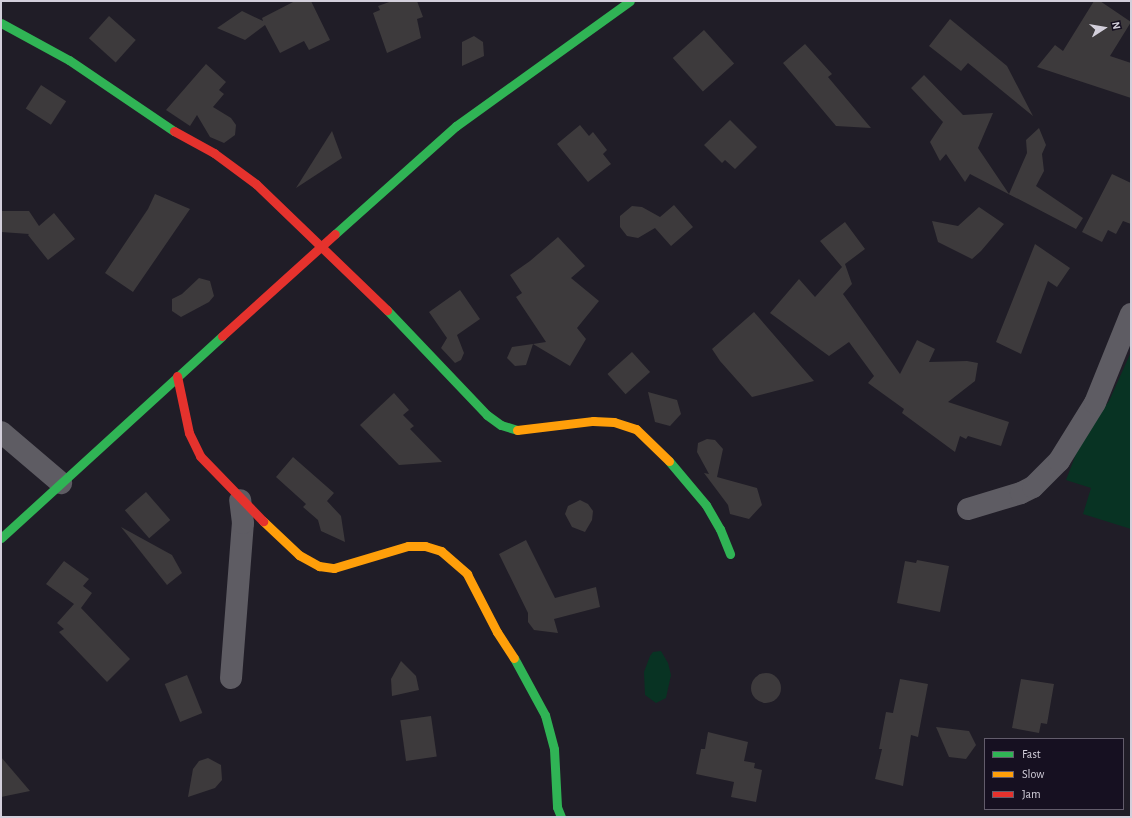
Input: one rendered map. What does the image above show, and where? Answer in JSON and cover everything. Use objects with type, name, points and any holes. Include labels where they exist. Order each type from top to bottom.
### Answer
[{"type":"street","points":[[1,538],[176,376],[456,126],[630,1]]},
{"type":"street","points":[[1,23],[69,60],[177,133],[214,153],[256,184],[320,247],[381,303],[478,406],[501,425],[517,430],[600,421],[614,422],[636,429],[657,447],[706,505],[720,529],[730,554]]},
{"type":"street","points":[[968,509],[1021,493],[1037,483],[1059,461],[1095,403],[1131,314]]},
{"type":"street","points":[[176,376],[189,433],[200,456],[240,500],[299,555],[319,566],[334,568],[408,546],[425,546],[440,550],[454,560],[467,574],[497,632],[526,677],[545,715],[554,749],[557,807],[561,817]]},
{"type":"street","points":[[1,432],[61,483]]},
{"type":"street","points":[[231,678],[243,523],[240,500]]},
{"type":"green space","points":[[1131,352],[1131,529],[1083,514],[1091,488],[1066,480],[1081,441],[1109,401]]},
{"type":"green space","points":[[661,651],[668,663],[671,675],[666,698],[656,703],[645,695],[644,672],[653,652]]},
{"type":"building","points":[[295,1],[311,1],[330,40],[309,50],[304,41],[280,53],[265,25],[245,40],[217,28],[242,11],[263,21],[262,18]]},
{"type":"building","points":[[392,1],[417,1],[423,17],[417,19],[421,38],[387,53],[373,13],[380,10],[378,6]]},
{"type":"building","points":[[1094,1],[1100,1],[1131,22],[1110,56],[1131,63],[1131,98],[1037,67],[1055,45],[1063,51]]},
{"type":"building","points":[[109,16],[136,40],[116,62],[89,38]]},
{"type":"building","points":[[950,19],[1007,66],[1033,116],[968,63],[961,71],[929,46]]},
{"type":"building","points":[[704,30],[734,63],[703,92],[673,58]]},
{"type":"building","points":[[474,36],[483,42],[484,56],[462,66],[462,42]]},
{"type":"building","points":[[805,44],[832,74],[828,77],[871,128],[836,126],[783,63]]},
{"type":"building","points":[[206,64],[226,82],[219,90],[224,94],[213,107],[231,118],[236,125],[235,135],[224,143],[210,137],[197,115],[190,126],[166,110]]},
{"type":"building","points":[[924,75],[963,115],[993,113],[978,148],[1009,194],[1027,153],[1026,140],[1039,128],[1046,145],[1042,154],[1044,171],[1036,186],[1083,218],[1076,229],[970,174],[965,182],[946,154],[940,161],[930,142],[943,122],[911,88]]},
{"type":"building","points":[[41,85],[66,101],[51,125],[26,108]]},
{"type":"building","points":[[730,120],[757,147],[735,169],[725,160],[722,163],[704,145]]},
{"type":"building","points":[[580,125],[589,136],[593,132],[607,150],[603,154],[611,164],[588,182],[557,144]]},
{"type":"building","points":[[332,131],[342,158],[296,188]]},
{"type":"building","points":[[1112,174],[1131,183],[1131,224],[1123,221],[1116,234],[1108,230],[1102,242],[1082,232]]},
{"type":"building","points":[[155,194],[190,209],[133,292],[105,273],[148,209]]},
{"type":"building","points":[[674,205],[693,227],[671,246],[655,228],[638,238],[627,236],[620,227],[620,216],[632,206],[642,207],[660,217]]},
{"type":"building","points":[[979,207],[1004,224],[981,251],[972,259],[938,242],[932,221],[958,226]]},
{"type":"building","points":[[1,211],[29,211],[39,226],[54,213],[75,239],[48,260],[28,235],[29,234],[1,232]]},
{"type":"building","points":[[845,222],[865,249],[845,264],[852,284],[843,294],[900,374],[917,340],[935,349],[929,362],[967,361],[978,363],[975,381],[948,402],[1009,422],[1001,446],[968,436],[966,439],[960,436],[955,452],[902,413],[904,409],[868,383],[874,376],[849,342],[829,356],[770,313],[799,279],[815,297],[842,267],[820,241]]},
{"type":"building","points":[[558,237],[585,266],[571,278],[599,301],[577,328],[586,339],[570,366],[533,344],[546,342],[516,297],[522,293],[510,275],[530,261]]},
{"type":"building","points":[[1035,244],[1070,268],[1057,287],[1048,281],[1021,354],[996,342]]},
{"type":"building","points":[[199,278],[210,281],[214,296],[209,302],[181,317],[172,311],[172,299],[182,294]]},
{"type":"building","points":[[460,290],[480,319],[457,335],[464,353],[461,360],[455,363],[441,348],[447,338],[429,312]]},
{"type":"building","points":[[754,312],[814,381],[752,397],[720,361],[712,349]]},
{"type":"building","points":[[533,344],[526,365],[515,366],[507,358],[512,347]]},
{"type":"building","points":[[632,352],[650,372],[626,394],[607,374]]},
{"type":"building","points":[[648,392],[677,400],[681,414],[670,426],[655,422]]},
{"type":"building","points":[[394,393],[409,410],[403,415],[414,426],[410,429],[442,462],[399,465],[360,425]]},
{"type":"building","points":[[707,439],[715,440],[723,449],[717,477],[757,488],[762,505],[749,519],[730,514],[728,505],[704,473],[709,474],[697,452],[698,443]]},
{"type":"building","points":[[293,457],[334,493],[327,501],[341,516],[345,542],[321,531],[318,520],[303,507],[306,504],[276,477]]},
{"type":"building","points":[[146,492],[170,520],[149,538],[125,510]]},
{"type":"building","points":[[580,500],[588,504],[593,511],[592,520],[585,532],[572,527],[565,514],[568,506]]},
{"type":"building","points":[[121,527],[172,555],[182,573],[167,585]]},
{"type":"building","points":[[526,540],[555,598],[596,587],[600,607],[554,619],[558,633],[534,630],[528,622],[528,613],[499,554]]},
{"type":"building","points":[[917,560],[949,566],[940,612],[897,603],[905,561],[916,563]]},
{"type":"building","points":[[64,561],[89,579],[83,586],[92,593],[81,608],[130,659],[107,682],[59,632],[64,629],[57,623],[74,604],[46,584]]},
{"type":"building","points":[[401,661],[416,676],[419,690],[392,696],[391,679]]},
{"type":"building","points":[[766,673],[776,678],[781,688],[776,698],[766,703],[756,698],[751,688],[756,678]]},
{"type":"building","points":[[187,675],[202,713],[180,722],[165,684]]},
{"type":"building","points":[[900,679],[928,684],[918,737],[911,735],[903,786],[875,779],[882,749],[879,749],[886,712],[893,713]]},
{"type":"building","points":[[1021,679],[1054,684],[1047,724],[1041,723],[1039,733],[1012,728]]},
{"type":"building","points":[[431,716],[437,757],[406,761],[400,720]]},
{"type":"building","points":[[936,727],[969,731],[976,745],[966,759],[949,757]]},
{"type":"building","points":[[708,732],[748,742],[744,761],[755,763],[754,768],[762,770],[756,802],[731,797],[734,782],[696,774],[701,749],[705,749]]},
{"type":"building","points":[[1,757],[30,791],[1,797]]},
{"type":"building","points":[[208,758],[221,765],[222,780],[215,788],[188,797],[193,769],[199,761]]},
{"type":"traffic: fast","points":[[335,234],[456,126],[630,1]]},
{"type":"traffic: fast","points":[[1,23],[69,60],[174,131]]},
{"type":"traffic: fast","points":[[387,310],[487,415],[501,425],[517,430]]},
{"type":"traffic: fast","points":[[1,538],[222,336]]},
{"type":"traffic: fast","points":[[669,461],[706,505],[720,529],[730,554]]},
{"type":"traffic: fast","points":[[514,658],[545,715],[554,749],[557,807],[561,817]]},
{"type":"traffic: slow","points":[[517,430],[593,421],[614,422],[636,429],[669,461]]},
{"type":"traffic: slow","points":[[263,521],[299,555],[319,566],[334,568],[408,546],[425,546],[441,551],[467,574],[497,632],[514,658]]},
{"type":"traffic: jam","points":[[174,131],[214,153],[256,184],[387,310]]},
{"type":"traffic: jam","points":[[222,336],[335,234]]},
{"type":"traffic: jam","points":[[177,376],[189,433],[200,456],[263,521]]}]
